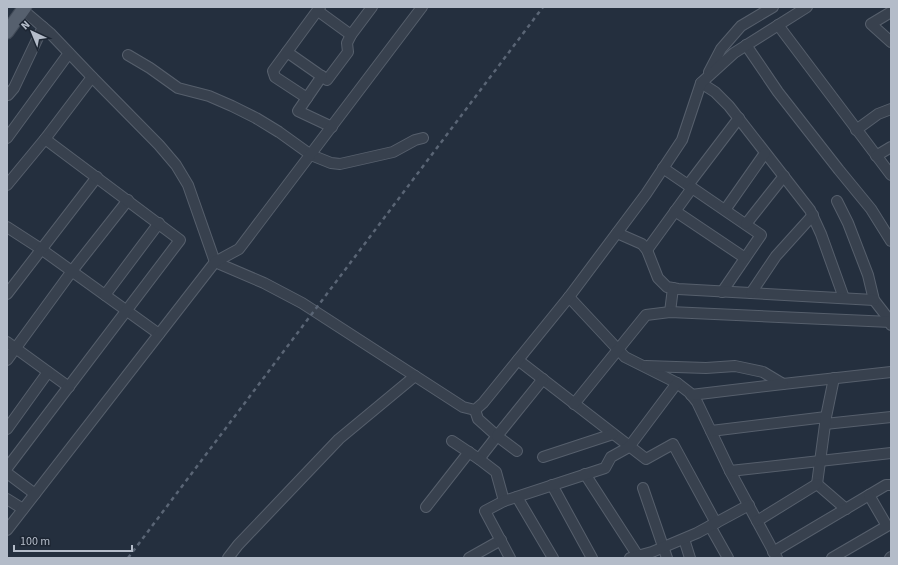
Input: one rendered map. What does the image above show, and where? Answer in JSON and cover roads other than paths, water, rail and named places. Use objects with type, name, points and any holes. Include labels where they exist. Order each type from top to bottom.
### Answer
[{"type":"main road","points":[[7,32],[24,9]]},
{"type":"street","points":[[287,52],[327,80],[348,52],[347,43],[350,35],[372,7]]},
{"type":"street","points":[[7,530],[215,262],[240,249],[422,7]]},
{"type":"street","points":[[475,410],[483,403],[569,297],[663,168],[682,140],[704,79],[721,49],[741,26],[773,7]]},
{"type":"street","points":[[704,79],[734,52],[807,7]]},
{"type":"street","points":[[24,9],[69,52],[92,78],[159,144],[183,175],[200,217],[215,262],[264,283],[302,303],[463,407],[475,410]]},
{"type":"street","points":[[306,98],[275,77],[273,71],[319,9],[350,35]]},
{"type":"street","points":[[891,12],[871,24],[891,42]]},
{"type":"street","points":[[778,25],[891,175]]},
{"type":"street","points":[[8,95],[14,88],[43,27]]},
{"type":"street","points":[[746,45],[778,92],[871,209],[891,242]]},
{"type":"street","points":[[7,138],[69,52]]},
{"type":"street","points":[[128,55],[150,68],[178,88],[209,96],[256,118],[279,132],[311,155],[322,160],[340,164],[393,152],[414,140],[423,138]]},
{"type":"street","points":[[322,76],[298,111],[332,127]]},
{"type":"street","points":[[7,185],[92,78]]},
{"type":"street","points":[[704,79],[739,118],[810,210],[822,234],[844,298]]},
{"type":"street","points":[[856,130],[878,114],[891,109]]},
{"type":"street","points":[[646,250],[675,211],[690,186],[739,118]]},
{"type":"street","points":[[7,468],[180,240],[45,139]]},
{"type":"street","points":[[876,156],[891,147]]},
{"type":"street","points":[[725,210],[766,153]]},
{"type":"street","points":[[663,168],[761,235],[722,292]]},
{"type":"street","points":[[746,224],[784,176]]},
{"type":"street","points":[[7,294],[97,177]]},
{"type":"street","points":[[7,360],[72,271],[128,200]]},
{"type":"street","points":[[837,201],[848,223],[868,275],[874,300],[891,323]]},
{"type":"street","points":[[675,211],[745,258]]},
{"type":"street","points":[[751,293],[776,256],[813,215]]},
{"type":"street","points":[[105,295],[158,223]]},
{"type":"street","points":[[7,227],[41,249],[159,334]]},
{"type":"street","points":[[617,233],[642,244],[658,278],[667,287],[722,292],[874,300]]},
{"type":"street","points":[[670,312],[673,288]]},
{"type":"street","points":[[569,297],[625,357],[677,383],[691,394],[697,402],[730,471],[775,555],[869,495],[886,485],[891,485]]},
{"type":"street","points":[[574,404],[646,315],[670,312],[891,323]]},
{"type":"street","points":[[7,342],[69,387]]},
{"type":"street","points":[[518,360],[646,459],[673,444],[728,558]]},
{"type":"street","points":[[643,366],[706,368],[735,366],[763,372],[783,384]]},
{"type":"street","points":[[7,428],[48,372]]},
{"type":"street","points":[[691,394],[891,372]]},
{"type":"street","points":[[228,558],[238,545],[339,439],[415,376]]},
{"type":"street","points":[[817,484],[825,420],[834,378]]},
{"type":"street","points":[[479,459],[543,379]]},
{"type":"street","points":[[510,558],[485,511],[504,501],[605,468],[611,457],[629,447],[677,383]]},
{"type":"street","points":[[475,410],[478,418],[497,436],[517,451]]},
{"type":"street","points":[[711,431],[825,420],[891,417]]},
{"type":"street","points":[[543,457],[613,434]]},
{"type":"street","points":[[452,441],[496,472],[504,501]]},
{"type":"street","points":[[426,507],[469,452]]},
{"type":"street","points":[[730,471],[891,453]]},
{"type":"street","points":[[7,473],[36,494]]},
{"type":"street","points":[[585,474],[634,557],[684,539],[749,505]]},
{"type":"street","points":[[817,484],[846,509]]},
{"type":"street","points":[[757,521],[817,484]]},
{"type":"street","points":[[552,485],[592,558]]},
{"type":"street","points":[[643,488],[667,558]]},
{"type":"street","points":[[832,558],[887,526],[869,495]]},
{"type":"street","points":[[517,497],[553,558]]},
{"type":"street","points":[[7,499],[23,509]]},
{"type":"street","points":[[684,539],[690,558]]},
{"type":"street","points":[[469,558],[500,540]]},
{"type":"railway","points":[[128,558],[543,7]]}]
